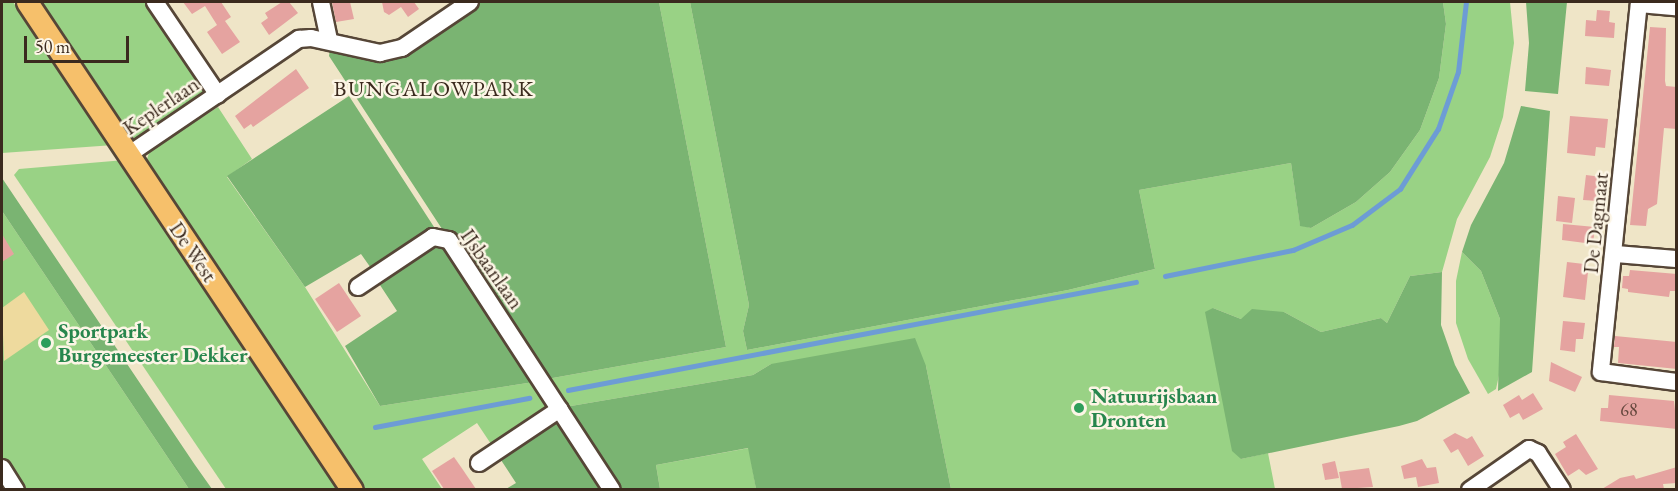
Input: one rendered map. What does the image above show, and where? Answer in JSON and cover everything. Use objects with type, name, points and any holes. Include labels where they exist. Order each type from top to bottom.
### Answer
[{"type":"main road","name":"De West","points":[[27,6],[352,489]]},
{"type":"street","name":"Keplerlaan","points":[[155,2],[218,95]]},
{"type":"street","points":[[321,2],[329,41]]},
{"type":"street","name":"Keplerlaan","points":[[128,155],[299,39],[329,41],[380,53],[402,48],[470,2]]},
{"type":"street","points":[[1639,3],[1677,7]]},
{"type":"street","name":"De Dagmaat","points":[[1639,3],[1616,254],[1601,372],[1677,382]]},
{"type":"street","name":"IJsbaanlaan","points":[[358,287],[440,236],[449,240],[612,489]]},
{"type":"street","points":[[1616,254],[1677,259]]},
{"type":"street","points":[[478,463],[560,410]]},
{"type":"street","points":[[1470,489],[1529,449],[1538,453],[1562,489]]},
{"type":"street","points":[[2,468],[16,489]]},
{"type":"green space","points":[[2,2],[13,2],[114,145],[2,153]]},
{"type":"green space","points":[[36,2],[147,2],[208,94],[139,140],[130,138]]},
{"type":"green space","points":[[481,2],[659,2],[726,347],[547,379],[450,232],[442,229],[329,56],[330,49],[372,59],[395,59]]},
{"type":"green space","points":[[659,2],[690,2],[749,305],[743,331],[747,350],[1068,290],[1155,269],[1139,190],[1291,163],[1300,225],[1311,228],[1356,202],[1390,172],[1420,130],[1439,78],[1446,24],[1443,2],[1510,2],[1514,43],[1503,117],[1490,157],[1457,219],[1442,272],[1410,276],[1387,323],[1381,318],[1321,332],[1284,312],[1241,319],[1213,308],[1241,459],[1268,453],[1275,489],[951,489],[926,366],[771,364],[753,375],[565,407],[547,379],[726,347]]},
{"type":"green space","points":[[690,2],[1443,2],[1446,24],[1439,78],[1420,130],[1390,172],[1356,202],[1311,228],[1300,226],[1291,163],[1139,190],[1155,269],[1068,290],[747,350],[743,331],[749,305]]},
{"type":"green space","points":[[1526,2],[1567,2],[1558,94],[1525,91],[1529,43]]},
{"type":"green space","points":[[349,96],[436,230],[373,271],[361,254],[305,287],[227,176]]},
{"type":"green space","points":[[1521,106],[1550,111],[1532,372],[1498,391],[1500,319],[1481,271],[1462,252],[1471,225],[1504,163]]},
{"type":"green space","points":[[218,107],[252,159],[227,177],[305,287],[380,406],[534,382],[546,401],[544,412],[493,447],[477,423],[422,459],[442,489],[362,489],[145,165],[150,150]]},
{"type":"green space","points":[[125,160],[346,489],[226,489],[14,175],[19,169]]},
{"type":"green space","points":[[2,178],[212,489],[189,489],[2,211]]},
{"type":"green space","name":"Sportpark Burgemeester Dekker","points":[[2,211],[189,489],[2,489]]},
{"type":"green space","points":[[435,244],[443,244],[534,382],[380,406],[345,346],[397,311],[378,282]]},
{"type":"green space","points":[[1462,252],[1481,271],[1500,319],[1501,366],[1496,389],[1488,394],[1468,359],[1456,323],[1456,281]]},
{"type":"green space","points":[[1442,272],[1441,325],[1455,365],[1470,393],[1417,421],[1399,426],[1241,459],[1232,451],[1205,312],[1213,308],[1241,319],[1252,309],[1284,312],[1321,332],[1381,318],[1387,323],[1410,276]]},
{"type":"green space","points":[[915,338],[926,366],[951,489],[756,489],[748,448],[656,465],[660,489],[618,489],[565,407],[753,375],[771,364]]},
{"type":"green space","points":[[552,422],[560,423],[604,489],[506,489],[516,483],[499,457]]},
{"type":"green space","points":[[749,448],[756,489],[660,489],[656,465]]},
{"type":"sand","points":[[24,292],[49,330],[4,361],[2,308]]},
{"type":"building","points":[[183,2],[221,2],[231,17],[225,21],[240,42],[222,54],[207,32],[217,25],[205,6],[192,14]]},
{"type":"building","points":[[282,2],[289,2],[298,13],[269,35],[261,23],[268,18],[265,13]]},
{"type":"building","points":[[332,2],[350,2],[354,19],[336,22]]},
{"type":"building","points":[[382,2],[414,2],[419,9],[408,17],[401,7],[389,15],[384,12]]},
{"type":"building","points":[[1597,10],[1610,11],[1609,22],[1615,23],[1614,38],[1585,36],[1586,20],[1596,21]]},
{"type":"building","points":[[1650,27],[1666,28],[1665,81],[1666,86],[1677,87],[1677,129],[1664,128],[1657,204],[1648,209],[1646,226],[1630,225]]},
{"type":"building","points":[[1586,67],[1611,70],[1609,86],[1585,84]]},
{"type":"building","points":[[296,69],[309,88],[253,127],[251,124],[244,129],[235,116]]},
{"type":"building","points":[[1570,116],[1608,119],[1605,148],[1596,147],[1595,156],[1567,153]]},
{"type":"building","points":[[1586,175],[1602,177],[1599,201],[1583,200]]},
{"type":"building","points":[[1558,196],[1575,198],[1572,223],[1556,221]]},
{"type":"building","points":[[1563,224],[1595,227],[1593,244],[1562,240]]},
{"type":"building","points":[[2,234],[14,254],[2,262]]},
{"type":"building","points":[[1567,262],[1584,264],[1583,272],[1588,272],[1585,300],[1563,297]]},
{"type":"building","points":[[1630,270],[1677,274],[1677,291],[1670,291],[1669,297],[1628,292],[1628,289],[1622,288],[1623,276],[1629,276]]},
{"type":"building","points":[[339,283],[361,316],[337,332],[315,299]]},
{"type":"building","points":[[1563,321],[1585,323],[1583,339],[1576,339],[1575,352],[1560,350]]},
{"type":"building","points":[[1615,336],[1677,342],[1677,369],[1618,363],[1619,347],[1614,347]]},
{"type":"building","points":[[1551,362],[1582,377],[1575,392],[1549,381]]},
{"type":"building","points":[[1533,393],[1543,409],[1523,420],[1519,413],[1510,418],[1503,405],[1519,395],[1522,400]]},
{"type":"building","points":[[1609,395],[1674,401],[1677,429],[1600,421],[1601,408],[1608,408]]},
{"type":"building","points":[[1455,433],[1467,439],[1472,436],[1484,456],[1468,466],[1458,449],[1451,453],[1443,440]]},
{"type":"building","points":[[1576,434],[1598,469],[1586,475],[1579,469],[1568,476],[1555,454],[1566,447],[1563,442]]},
{"type":"building","points":[[454,457],[476,489],[444,489],[432,471]]},
{"type":"building","points":[[1422,459],[1427,468],[1436,467],[1439,483],[1418,487],[1416,477],[1404,479],[1401,466]]},
{"type":"building","points":[[1335,461],[1339,478],[1325,480],[1322,464]]},
{"type":"building","points":[[1677,467],[1677,483],[1663,484],[1664,489],[1602,489],[1620,478],[1634,475],[1636,479]]},
{"type":"building","points":[[1369,468],[1373,487],[1342,489],[1339,472]]},
{"type":"waterway","points":[[1165,276],[1293,250],[1352,225],[1400,189],[1438,129],[1458,72],[1466,2]]},
{"type":"waterway","points":[[568,390],[1136,282]]},
{"type":"waterway","points":[[375,427],[529,398]]},
{"type":"place","name":"Sportpark Burgemeester Dekker","points":[[46,343]]},
{"type":"place","name":"Natuurijsbaan Dronten","points":[[1079,408]]},
{"type":"district","name":"BUNGALOWPARK","points":[[434,89]]}]
